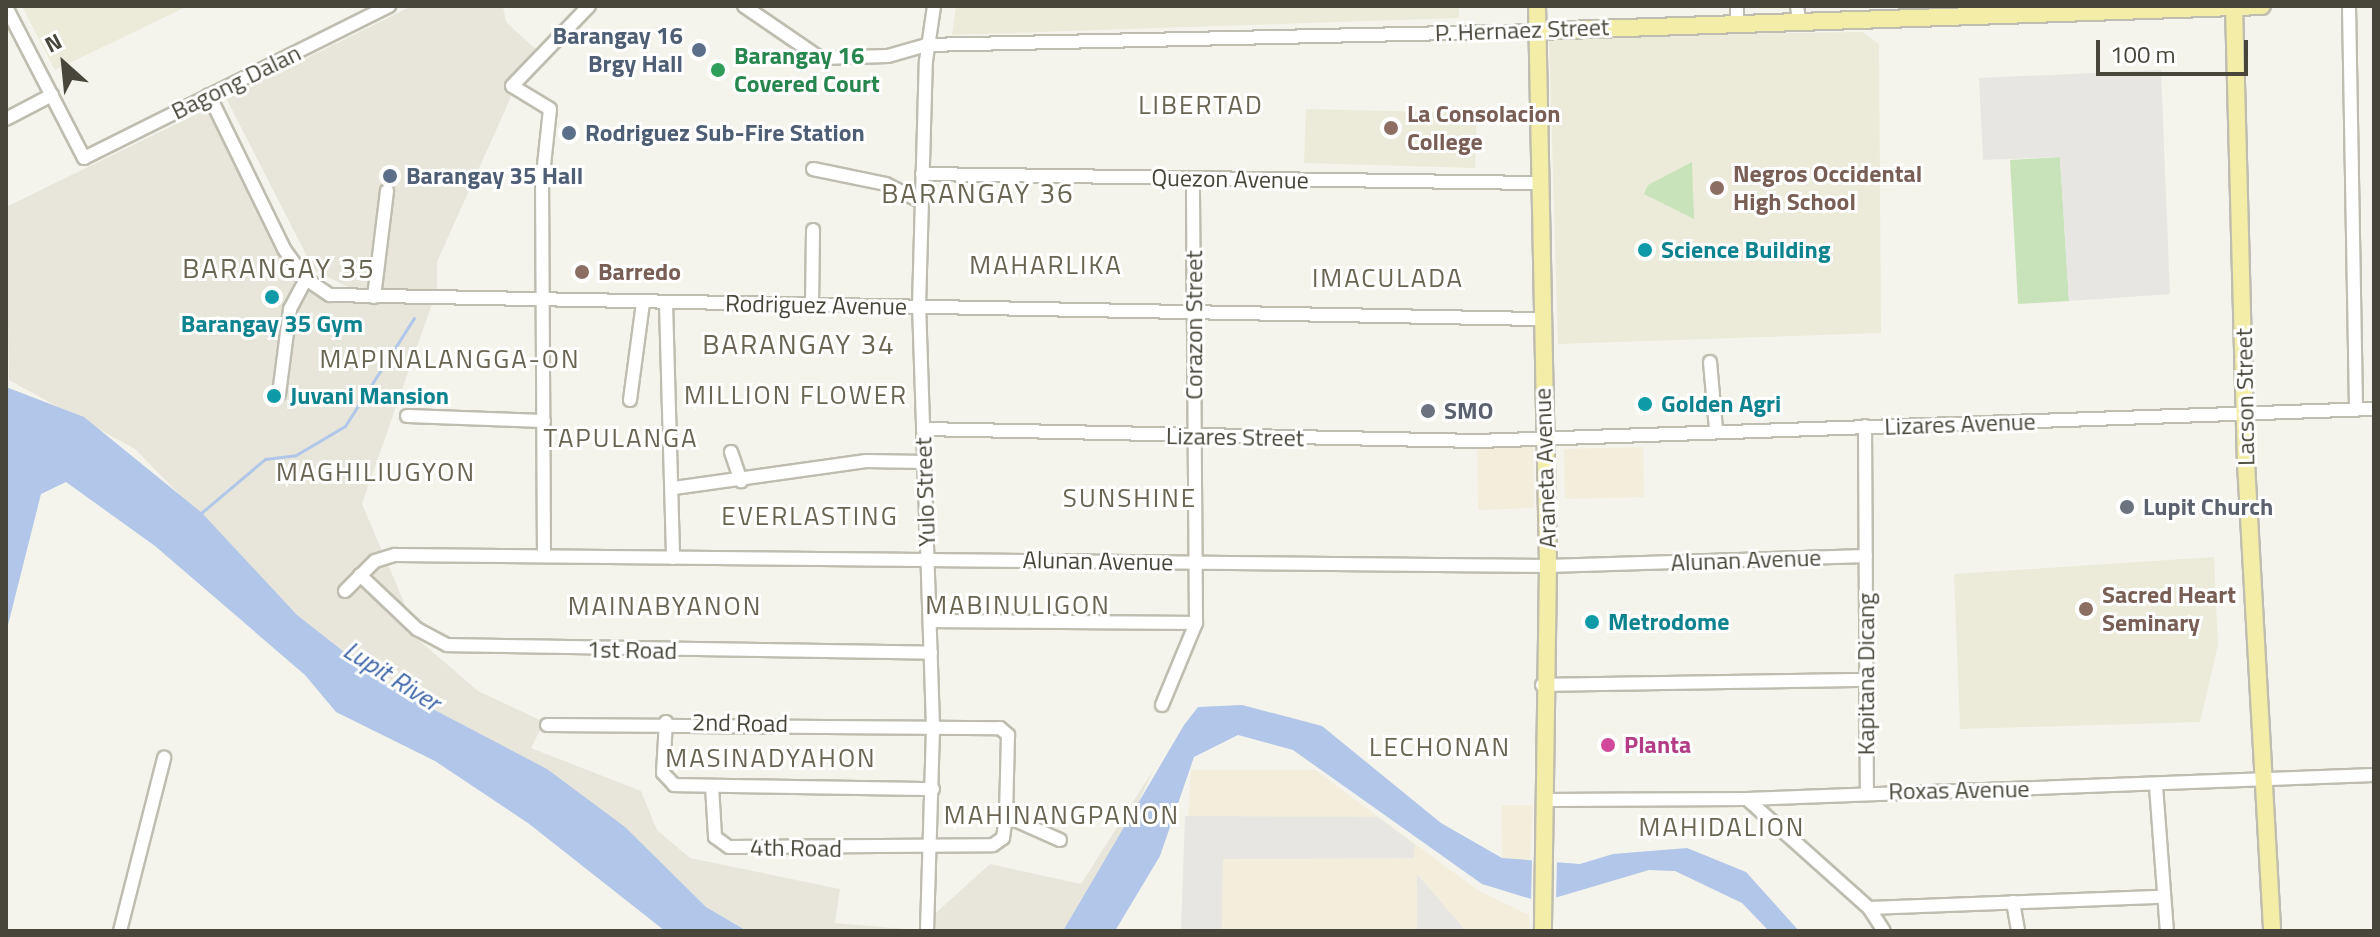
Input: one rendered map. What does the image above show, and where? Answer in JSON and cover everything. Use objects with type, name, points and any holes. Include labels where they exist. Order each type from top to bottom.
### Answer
[{"type":"main road","name":"Araneta Avenue","points":[[1537,6],[1539,319],[1546,437],[1548,566],[1542,685],[1543,929]]},
{"type":"main road","name":"P. Hernaez Street","points":[[1537,31],[1737,14],[2262,6]]},
{"type":"main road","name":"Lacson Street","points":[[2234,7],[2259,781],[2272,931]]},
{"type":"street","name":"Bagong Dalan","points":[[52,95],[84,158],[389,6]]},
{"type":"street","points":[[544,556],[543,301],[550,109],[512,86],[589,6]]},
{"type":"street","name":"P. Hernaez Street","points":[[744,6],[813,57],[888,56],[926,45],[1537,31]]},
{"type":"street","name":"Yulo Street","points":[[927,931],[932,849],[933,726],[919,306],[926,45],[934,6]]},
{"type":"street","points":[[2349,6],[2356,410]]},
{"type":"street","points":[[6,7],[52,95],[6,119]]},
{"type":"street","points":[[209,95],[306,279],[290,309],[279,394]]},
{"type":"street","points":[[813,169],[886,184],[922,202]]},
{"type":"street","name":"Quezon Avenue","points":[[922,174],[1538,183]]},
{"type":"street","name":"Corazon Street","points":[[1162,705],[1196,623],[1193,178]]},
{"type":"street","points":[[374,297],[387,191]]},
{"type":"street","points":[[812,305],[813,230]]},
{"type":"street","name":"Rodriguez Avenue","points":[[306,279],[330,295],[427,300],[919,306],[1539,319]]},
{"type":"street","points":[[630,400],[643,303]]},
{"type":"street","points":[[666,303],[674,488],[673,558]]},
{"type":"street","points":[[1710,362],[1716,429]]},
{"type":"street","name":"Lizares Avenue","points":[[1546,437],[2374,409]]},
{"type":"street","points":[[407,416],[544,421]]},
{"type":"street","name":"Kapitana Dicang","points":[[1865,426],[1867,792]]},
{"type":"street","name":"Lizares Street","points":[[923,429],[1195,437],[1546,437]]},
{"type":"street","points":[[731,452],[741,481]]},
{"type":"street","points":[[674,488],[866,461],[924,462]]},
{"type":"street","name":"Alunan Avenue","points":[[345,591],[360,575],[389,555],[1548,566],[1866,556]]},
{"type":"street","name":"1st Road","points":[[360,575],[417,629],[447,645],[931,653]]},
{"type":"street","points":[[930,621],[1196,623]]},
{"type":"street","points":[[1542,685],[1866,680]]},
{"type":"street","points":[[666,722],[666,780],[712,786],[933,789]]},
{"type":"street","name":"2nd Road","points":[[547,725],[666,722],[1005,730],[1006,816]]},
{"type":"street","points":[[120,931],[164,758]]},
{"type":"street","name":"Roxas Avenue","points":[[1544,800],[1747,799],[1867,792],[2156,786],[2374,775]]},
{"type":"street","name":"4th Road","points":[[712,786],[715,837],[724,846],[932,849],[999,843],[1006,816]]},
{"type":"street","points":[[2156,786],[2162,897],[2167,931]]},
{"type":"street","points":[[1747,799],[1869,908],[1884,931]]},
{"type":"street","points":[[1006,816],[1060,840]]},
{"type":"street","points":[[1869,908],[2162,897]]},
{"type":"street","points":[[2013,902],[2018,931]]},
{"type":"shaded area","points":[[22,6],[188,6],[55,70]]},
{"type":"shaded area","points":[[412,6],[503,6],[506,22],[544,57],[514,90],[437,262],[437,293],[358,292],[314,270],[226,98]]},
{"type":"shaded area","points":[[956,6],[1459,6],[1459,18],[952,35]]},
{"type":"shaded area","name":"Negros Occidental High School","points":[[1862,32],[1879,44],[1881,333],[1558,344],[1549,37]]},
{"type":"shaded area","points":[[2161,70],[2170,294],[2069,301],[2060,157],[1983,160],[1979,78]]},
{"type":"shaded area","points":[[209,108],[307,288],[339,303],[432,304],[362,504],[421,642],[478,691],[544,722],[531,748],[641,791],[657,830],[690,858],[840,889],[835,923],[917,930],[990,864],[1081,884],[1154,769],[1107,868],[1063,931],[748,931],[706,907],[635,839],[400,702],[297,615],[135,449],[9,380],[6,207]]},
{"type":"shaded area","name":"La Consolacion College","points":[[1306,109],[1477,113],[1475,168],[1304,163]]},
{"type":"shaded area","points":[[1533,446],[1534,508],[1478,510],[1477,448]]},
{"type":"shaded area","points":[[1643,447],[1644,497],[1565,499],[1564,449]]},
{"type":"shaded area","name":"Sacred Heart Seminary","points":[[2214,557],[2218,645],[2200,722],[1960,729],[1954,574]]},
{"type":"shaded area","points":[[1191,770],[1315,770],[1479,891],[1529,915],[1530,931],[1181,931]]},
{"type":"shaded area","points":[[1501,805],[1533,805],[1530,863],[1502,858]]},
{"type":"shaded area","points":[[1185,816],[1378,817],[1415,845],[1414,858],[1223,859],[1222,931],[1181,931]]},
{"type":"shaded area","points":[[1417,874],[1466,931],[1417,931]]},
{"type":"green space","points":[[2060,157],[2069,301],[2018,304],[2010,160]]},
{"type":"green space","points":[[1692,162],[1694,219],[1644,194],[1648,185]]},
{"type":"water","points":[[6,387],[84,417],[202,513],[297,615],[385,684],[547,769],[625,827],[706,907],[747,931],[665,931],[528,823],[435,761],[336,712],[305,675],[155,546],[66,482],[41,494],[6,633]]},
{"type":"water","points":[[1242,705],[1322,726],[1441,823],[1502,858],[1580,864],[1613,854],[1687,848],[1746,872],[1799,931],[1769,931],[1742,903],[1675,871],[1649,870],[1541,902],[1482,884],[1293,750],[1238,735],[1194,757],[1160,856],[1115,931],[1063,931],[1184,725],[1198,707]]},
{"type":"pier","points":[[1532,859],[1557,860],[1556,901],[1531,903]]},
{"type":"waterway","points":[[201,513],[265,459],[296,455],[345,426],[414,318]]},
{"type":"place","name":"Barangay 16 Brgy Hall","points":[[699,50]]},
{"type":"place","name":"Barangay 16 Covered Court","points":[[718,70]]},
{"type":"place","name":"La Consolacion College","points":[[1391,128]]},
{"type":"place","name":"Rodriguez Sub-Fire Station","points":[[569,133]]},
{"type":"place","name":"Barangay 35 Hall","points":[[390,176]]},
{"type":"place","name":"Negros Occidental High School","points":[[1717,188]]},
{"type":"place","name":"Science Building","points":[[1645,250]]},
{"type":"place","name":"Barredo","points":[[582,272]]},
{"type":"place","name":"Barangay 35 Gym","points":[[272,297]]},
{"type":"place","name":"Juvani Mansion","points":[[274,396]]},
{"type":"place","name":"Golden Agri","points":[[1645,404]]},
{"type":"place","name":"SMO","points":[[1428,411]]},
{"type":"place","name":"Lupit Church","points":[[2127,507]]},
{"type":"place","name":"Sacred Heart Seminary","points":[[2086,609]]},
{"type":"place","name":"Metrodome","points":[[1592,622]]},
{"type":"place","name":"Planta","points":[[1608,745]]},
{"type":"district","name":"LIBERTAD","points":[[1201,105]]},
{"type":"district","name":"BARANGAY 36","points":[[978,193]]},
{"type":"district","name":"MAHARLIKA","points":[[1046,265]]},
{"type":"district","name":"BARANGAY 35","points":[[279,268]]},
{"type":"district","name":"IMACULADA","points":[[1388,278]]},
{"type":"district","name":"BARANGAY 34","points":[[799,344]]},
{"type":"district","name":"MAPINALANGGA-ON","points":[[450,359]]},
{"type":"district","name":"MILLION FLOWER","points":[[796,395]]},
{"type":"district","name":"TAPULANGA","points":[[621,438]]},
{"type":"district","name":"MAGHILIUGYON","points":[[376,472]]},
{"type":"district","name":"SUNSHINE","points":[[1130,498]]},
{"type":"district","name":"EVERLASTING","points":[[810,516]]},
{"type":"district","name":"MABINULIGON","points":[[1018,605]]},
{"type":"district","name":"MAINABYANON","points":[[665,606]]},
{"type":"district","name":"LECHONAN","points":[[1440,747]]},
{"type":"district","name":"MASINADYAHON","points":[[771,758]]},
{"type":"district","name":"MAHINANGPANON","points":[[1062,815]]},
{"type":"district","name":"MAHIDALION","points":[[1722,827]]},
{"type":"water label","name":"Lupit River","points":[[392,676]]}]
